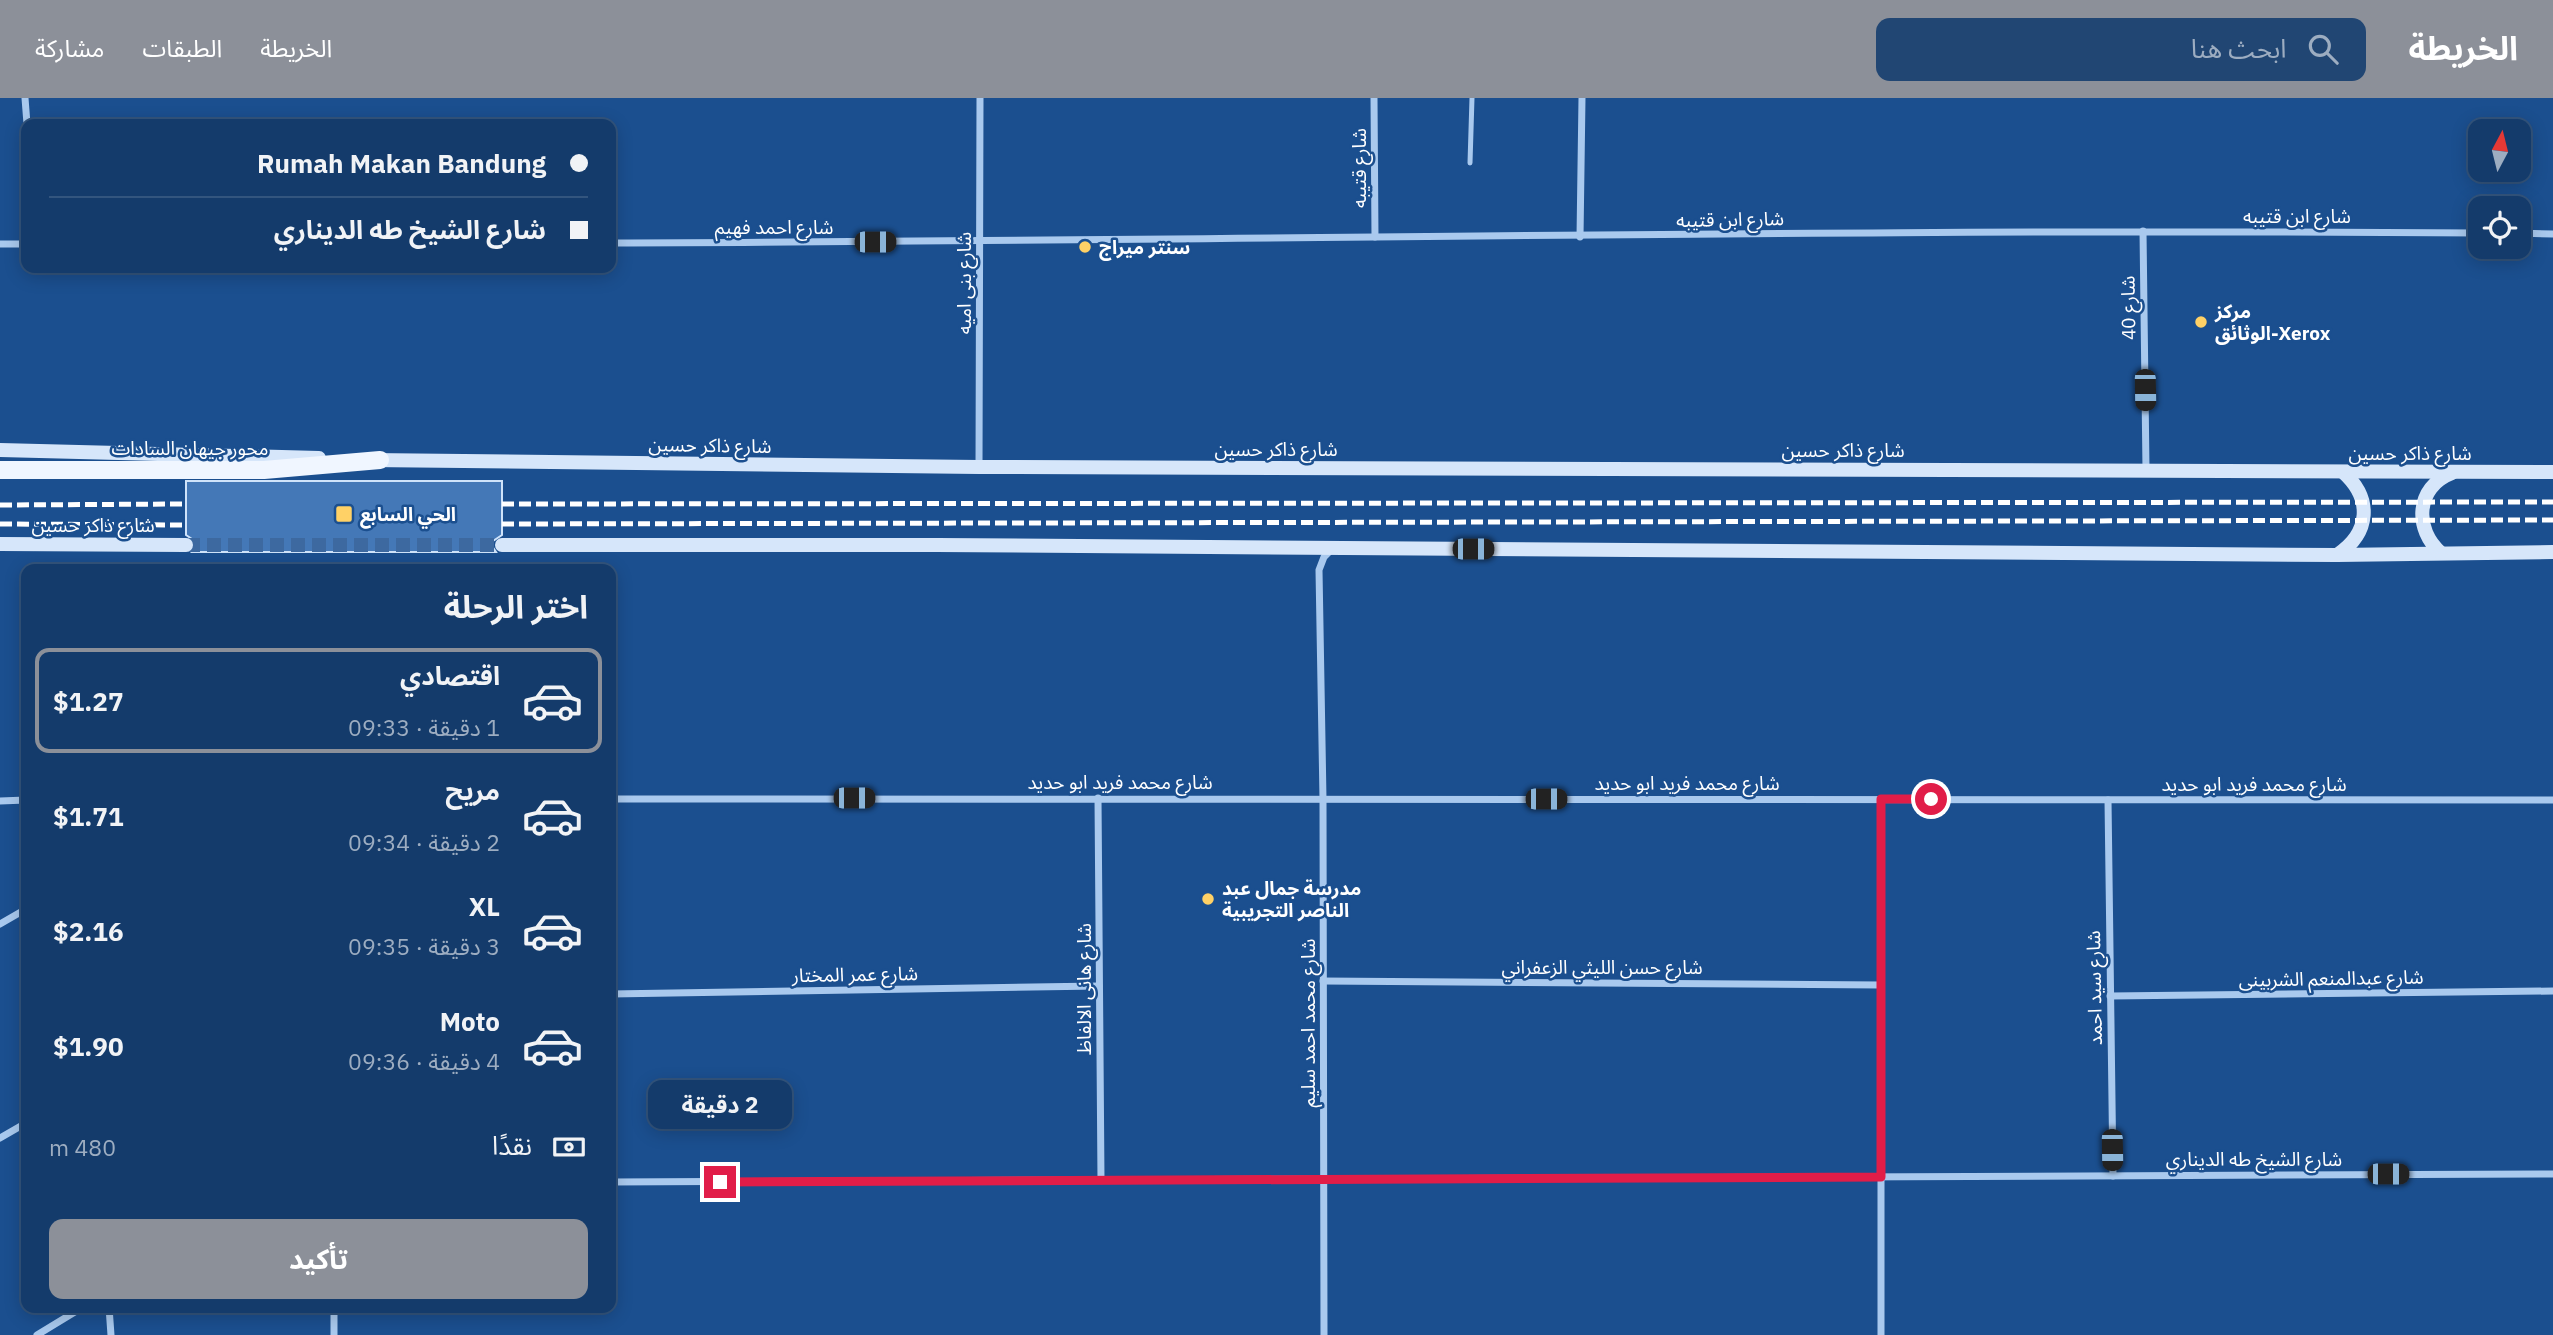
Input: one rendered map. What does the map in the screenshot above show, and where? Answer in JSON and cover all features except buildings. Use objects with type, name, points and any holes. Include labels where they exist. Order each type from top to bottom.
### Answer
[{"type":"main road","name":"شارع ذاكر حسين","points":[[0,450],[380,460],[979,467],[2553,472]]},
{"type":"main road","name":"محور جيهان السادات","points":[[0,470],[264,470],[380,460]]},
{"type":"main road","points":[[2337,555],[2354,541],[2363,521],[2362,499],[2358,488],[2343,472]]},
{"type":"main road","points":[[2441,554],[2427,538],[2421,518],[2422,508],[2430,489],[2438,481],[2457,472]]},
{"type":"main road","name":"شارع ذاكر حسين","points":[[0,544],[186,545]]},
{"type":"main road","points":[[502,545],[2337,555],[2553,552]]},
{"type":"street","points":[[26,98],[27,119]]},
{"type":"street","name":"شارع بنى اميه","points":[[979,467],[980,98]]},
{"type":"street","name":"شارع قتيبه","points":[[1374,98],[1375,237]]},
{"type":"street","points":[[1580,237],[1582,98]]},
{"type":"street","name":"شارع ابن قتيبه","points":[[980,242],[2143,230],[2468,233]]},
{"type":"street","name":"شارع 40","points":[[2143,230],[2147,469]]},
{"type":"street","points":[[2531,233],[2553,234]]},
{"type":"street","name":"شارع احمد فهيم","points":[[616,243],[980,242]]},
{"type":"street","points":[[0,244],[21,244]]},
{"type":"street","name":"شارع محمد احمد سليم","points":[[1324,1335],[1323,799],[1319,570],[1324,557],[1333,548]]},
{"type":"street","name":"شارع هانى الالفاظ","points":[[1098,798],[1101,1180]]},
{"type":"street","name":"شارع محمد فريد ابو حديد","points":[[616,799],[2553,800]]},
{"type":"street","points":[[1881,799],[1881,1335]]},
{"type":"street","points":[[0,801],[21,800]]},
{"type":"street","name":"شارع سيد احمد","points":[[2108,800],[2113,1175]]},
{"type":"street","points":[[0,924],[21,912]]},
{"type":"street","name":"شارع حسن الليثي الزعفراني","points":[[1323,981],[1881,985]]},
{"type":"street","name":"شارع عمر المختار","points":[[616,994],[1099,986]]},
{"type":"street","name":"شارع عبدالمنعم الشربينى","points":[[2110,996],[2553,990]]},
{"type":"street","points":[[0,1138],[21,1126]]},
{"type":"street","name":"شارع الشيخ طه الديناري","points":[[616,1182],[2553,1174]]},
{"type":"street","points":[[37,1335],[73,1313]]},
{"type":"street","points":[[109,1313],[111,1335]]},
{"type":"street","points":[[334,1313],[334,1335]]},
{"type":"lane","points":[[1470,163],[1472,98]]},
{"type":"tunnel","points":[[186,545],[502,545]]},
{"type":"railway","points":[[502,504],[2553,502]]},
{"type":"railway","points":[[0,505],[186,504]]},
{"type":"railway","points":[[502,524],[2553,520]]},
{"type":"railway","points":[[0,524],[186,525]]},
{"type":"place","name":"سنتر ميراج","points":[[1085,247]]},
{"type":"place","name":"مركز الوثائق-Xerox","points":[[2201,322]]},
{"type":"place","name":"الحي السابع","points":[[344,514]]},
{"type":"place","name":"مدرسة جمال عبد الناصر التجريبية","points":[[1208,899]]},
{"type":"route","points":[[720,1182],[1881,1177],[1881,799],[1931,799]]}]
